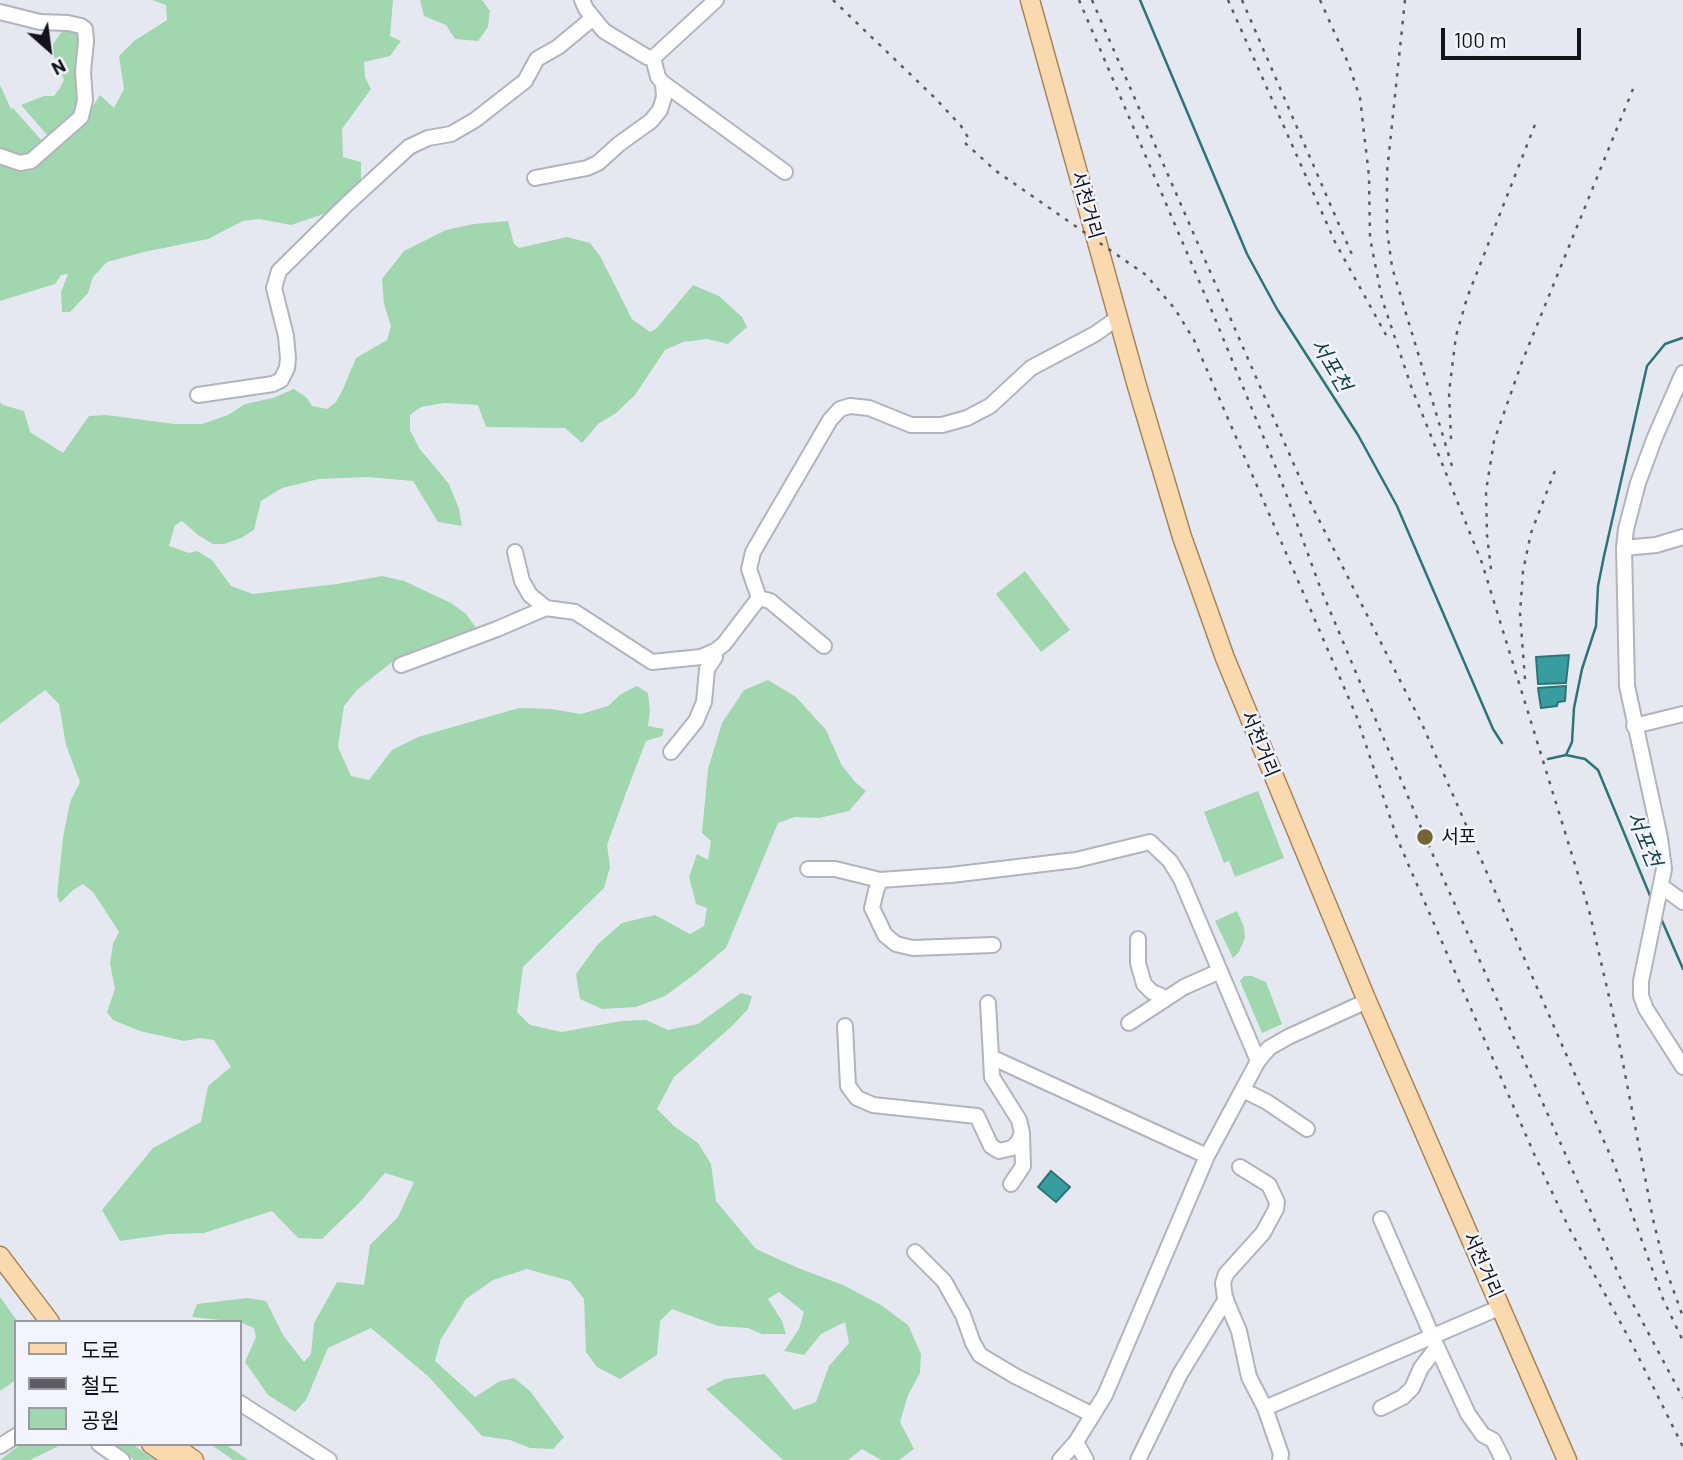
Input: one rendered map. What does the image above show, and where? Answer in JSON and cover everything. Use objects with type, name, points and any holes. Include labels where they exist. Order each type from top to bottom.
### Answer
[{"type":"main road","name":"서천거리","points":[[1030,0],[1182,537],[1225,658],[1367,1001],[1567,1460]]},
{"type":"main road","points":[[0,1256],[48,1320]]},
{"type":"main road","points":[[0,1271],[36,1320]]},
{"type":"main road","points":[[154,1446],[174,1460]]},
{"type":"main road","points":[[174,1446],[194,1460]]},
{"type":"street","points":[[582,0],[593,18],[612,36],[653,58]]},
{"type":"street","points":[[653,58],[716,0]]},
{"type":"street","points":[[0,12],[40,22],[81,26],[85,29],[86,41],[83,72],[85,100],[81,117],[30,161],[20,163],[0,156]]},
{"type":"street","points":[[198,395],[273,384],[281,380],[288,358],[286,336],[274,288],[274,280],[279,271],[409,147],[428,138],[451,134],[475,120],[525,81],[537,59],[558,47],[593,18]]},
{"type":"street","points":[[653,58],[658,77],[663,83],[785,172]]},
{"type":"street","points":[[536,178],[587,168],[598,163],[651,121],[660,110],[664,97],[663,83]]},
{"type":"street","points":[[759,598],[749,569],[753,552],[835,415],[850,406],[869,408],[911,425],[942,425],[967,418],[990,405],[1031,368],[1095,334],[1119,317]]},
{"type":"street","points":[[1683,373],[1638,483],[1623,548],[1627,686],[1660,838],[1664,869],[1641,981],[1641,996],[1646,1009],[1683,1067]]},
{"type":"street","points":[[1623,548],[1656,545],[1683,537]]},
{"type":"street","points":[[515,552],[522,581],[530,595],[546,608]]},
{"type":"street","points":[[759,598],[770,601],[824,646]]},
{"type":"street","points":[[401,665],[546,608],[575,612],[652,662],[701,657],[724,644],[759,598]]},
{"type":"street","points":[[671,752],[696,722],[704,702],[707,669],[715,657],[715,651]]},
{"type":"street","points":[[1634,726],[1683,714]]},
{"type":"street","points":[[808,869],[835,869],[880,880],[951,876],[1076,860],[1150,842],[1170,861],[1181,879],[1258,1062]]},
{"type":"street","points":[[880,880],[872,908],[885,935],[897,944],[913,948],[993,945]]},
{"type":"street","points":[[1660,890],[1683,902]]},
{"type":"street","points":[[1138,939],[1138,963],[1143,984],[1152,992],[1166,998]]},
{"type":"street","points":[[1129,1023],[1184,987],[1220,971]]},
{"type":"street","points":[[1060,1460],[1076,1442],[1105,1395],[1207,1156],[1258,1062],[1269,1048],[1367,1001]]},
{"type":"street","points":[[988,1003],[992,1077],[1019,1120],[1022,1133],[1023,1166],[1011,1184]]},
{"type":"street","points":[[845,1026],[848,1086],[857,1098],[873,1105],[921,1112],[973,1115],[980,1121],[991,1146],[999,1151],[1012,1148],[1022,1133]]},
{"type":"street","points":[[990,1057],[1207,1156]]},
{"type":"street","points":[[1243,1090],[1307,1129]]},
{"type":"street","points":[[1240,1167],[1269,1185],[1277,1202],[1276,1209],[1267,1228],[1226,1274],[1223,1283],[1226,1299],[1239,1331],[1249,1377],[1265,1408],[1281,1454],[1280,1460]]},
{"type":"street","points":[[1381,1219],[1468,1414],[1483,1435],[1493,1440],[1503,1460]]},
{"type":"street","points":[[915,1252],[944,1281],[963,1315],[980,1355],[1015,1377],[1093,1415]]},
{"type":"street","points":[[1138,1460],[1180,1374],[1226,1299]]},
{"type":"street","points":[[1265,1408],[1436,1342],[1501,1307]]},
{"type":"street","points":[[1381,1408],[1403,1397],[1412,1388],[1436,1342]]},
{"type":"street","points":[[242,1404],[328,1460]]},
{"type":"street","points":[[1076,1442],[1086,1460]]},
{"type":"street","points":[[102,1446],[122,1460]]},
{"type":"green space","points":[[152,0],[393,0],[390,36],[401,41],[390,56],[364,62],[365,77],[371,89],[342,129],[343,157],[361,162],[361,180],[327,213],[291,225],[259,219],[243,221],[208,239],[107,262],[93,277],[88,293],[70,312],[62,312],[61,292],[68,274],[61,275],[55,284],[0,301],[0,163],[12,168],[31,167],[49,156],[82,123],[100,95],[114,108],[124,89],[119,56],[134,41],[167,20],[166,5]]},
{"type":"green space","points":[[420,0],[482,0],[490,11],[488,27],[478,41],[455,39],[446,25],[424,16]]},
{"type":"green space","points":[[74,26],[83,36],[82,100],[77,113],[49,137],[21,105],[44,96],[54,96],[60,88],[64,80],[54,56],[53,44],[65,27]]},
{"type":"green space","points":[[0,85],[11,109],[13,108],[43,142],[22,160],[0,151]]},
{"type":"green space","points":[[508,221],[514,244],[519,248],[567,237],[590,243],[600,256],[632,319],[650,332],[656,329],[693,285],[719,296],[742,317],[747,327],[728,344],[707,339],[683,342],[665,350],[635,395],[616,413],[598,424],[582,443],[565,428],[486,427],[478,405],[444,403],[421,407],[410,415],[410,430],[419,448],[449,484],[459,509],[462,526],[438,522],[413,481],[367,477],[319,479],[282,488],[261,501],[254,530],[241,538],[224,544],[213,544],[182,521],[175,525],[169,546],[189,553],[197,551],[212,560],[231,586],[253,594],[382,576],[404,581],[451,603],[466,614],[477,629],[392,662],[357,690],[344,706],[338,747],[351,776],[369,780],[392,750],[418,737],[519,708],[581,714],[608,706],[621,694],[637,686],[648,693],[648,726],[664,729],[662,736],[646,741],[626,793],[607,845],[610,867],[604,888],[523,967],[517,1012],[530,1025],[562,1032],[621,1021],[646,1020],[668,1030],[698,1024],[741,993],[752,996],[748,1009],[732,1026],[674,1077],[657,1109],[675,1127],[698,1143],[711,1164],[716,1201],[756,1249],[843,1285],[881,1305],[908,1325],[921,1354],[920,1373],[908,1395],[900,1422],[914,1449],[899,1460],[881,1460],[862,1449],[848,1460],[783,1460],[706,1389],[725,1379],[765,1374],[794,1410],[816,1402],[829,1366],[849,1343],[845,1322],[821,1334],[804,1355],[784,1351],[799,1329],[804,1312],[779,1292],[768,1299],[782,1321],[786,1334],[762,1334],[748,1328],[718,1326],[672,1309],[660,1321],[657,1355],[620,1379],[597,1367],[586,1352],[584,1299],[570,1281],[527,1269],[493,1280],[466,1299],[441,1339],[435,1361],[475,1397],[500,1381],[514,1378],[530,1391],[564,1437],[553,1449],[530,1448],[510,1440],[482,1436],[429,1377],[371,1328],[328,1348],[306,1400],[295,1412],[268,1395],[245,1362],[256,1337],[254,1328],[242,1323],[242,1320],[192,1317],[197,1304],[247,1298],[266,1301],[283,1335],[304,1362],[311,1354],[314,1323],[337,1282],[364,1285],[370,1245],[398,1217],[414,1182],[385,1173],[322,1239],[298,1238],[272,1211],[204,1233],[169,1234],[120,1241],[102,1210],[153,1148],[201,1122],[208,1086],[231,1067],[214,1040],[200,1038],[184,1041],[140,1031],[113,1020],[107,1012],[115,989],[110,963],[113,944],[119,932],[93,892],[83,884],[60,903],[57,896],[70,802],[80,782],[66,745],[59,704],[45,690],[0,724],[0,402],[24,411],[30,432],[63,453],[89,416],[106,415],[175,424],[202,424],[228,415],[245,404],[273,398],[294,389],[307,398],[312,406],[327,409],[336,402],[356,358],[387,340],[391,326],[384,304],[382,279],[404,251],[446,230]]},
{"type":"green space","points":[[1025,571],[1070,630],[1041,652],[996,594]]},
{"type":"green space","points":[[768,680],[796,697],[826,730],[841,764],[866,791],[849,811],[819,818],[795,817],[778,823],[726,948],[665,996],[636,1007],[602,1009],[580,999],[576,974],[598,944],[622,923],[655,915],[690,934],[704,926],[707,908],[696,904],[689,877],[697,854],[708,860],[711,841],[702,833],[708,769],[722,723],[744,690]]},
{"type":"green space","points":[[1258,791],[1284,858],[1235,877],[1229,861],[1224,863],[1204,812]]},
{"type":"green space","points":[[1237,911],[1244,927],[1245,938],[1233,958],[1215,921]]},
{"type":"green space","points":[[1244,976],[1252,976],[1266,982],[1282,1024],[1262,1033],[1240,981]]},
{"type":"green space","points":[[0,1297],[17,1320],[14,1320],[14,1381],[0,1391]]},
{"type":"green space","points":[[18,1446],[59,1446],[30,1460],[0,1460]]},
{"type":"green space","points":[[116,1446],[135,1446],[155,1460],[134,1460]]},
{"type":"green space","points":[[213,1446],[228,1446],[248,1460],[233,1460]]},
{"type":"water","points":[[1569,655],[1566,683],[1538,684],[1536,657]]},
{"type":"water","points":[[1566,686],[1565,701],[1558,702],[1557,706],[1541,708],[1538,688]]},
{"type":"water","points":[[1051,1171],[1070,1187],[1056,1202],[1038,1187]]},
{"type":"waterway","name":"서포천","points":[[1140,0],[1247,254],[1277,309],[1358,435],[1397,506],[1493,729],[1502,743]]},
{"type":"waterway","points":[[1566,755],[1572,742],[1574,708],[1582,669],[1596,626],[1598,586],[1604,556],[1647,366],[1665,344],[1682,338]]},
{"type":"waterway","name":"서포천","points":[[1548,759],[1566,755],[1585,759],[1598,770],[1651,898]]},
{"type":"waterway","name":"서포천","points":[[1660,916],[1683,969]]},
{"type":"railway","points":[[833,0],[936,99],[961,126],[969,139]]},
{"type":"railway","points":[[1079,0],[1214,316],[1281,480],[1320,587],[1425,837],[1626,1291],[1683,1398]]},
{"type":"railway","points":[[1092,0],[1312,506],[1422,724],[1614,1164],[1663,1299],[1683,1341]]},
{"type":"railway","points":[[1228,0],[1335,242],[1386,335]]},
{"type":"railway","points":[[1242,0],[1353,257]]},
{"type":"railway","points":[[1320,0],[1349,65],[1360,98],[1369,176],[1370,238],[1382,299],[1411,386],[1482,563],[1589,910],[1616,1027],[1653,1219],[1664,1264],[1683,1317]]},
{"type":"railway","points":[[1405,0],[1387,172],[1387,230],[1392,267],[1452,466]]},
{"type":"railway","points":[[1491,569],[1486,491],[1494,441],[1522,362],[1633,89]]},
{"type":"railway","points":[[1451,439],[1449,392],[1456,336],[1467,298],[1536,122]]},
{"type":"railway","points":[[965,143],[996,171],[1146,275],[1175,309],[1194,340],[1356,715],[1397,838],[1535,1156],[1569,1228],[1631,1342],[1683,1447]]},
{"type":"railway","points":[[1525,679],[1520,613],[1523,571],[1531,533],[1556,468]]},
{"type":"place","name":"서포","points":[[1425,837]]}]
